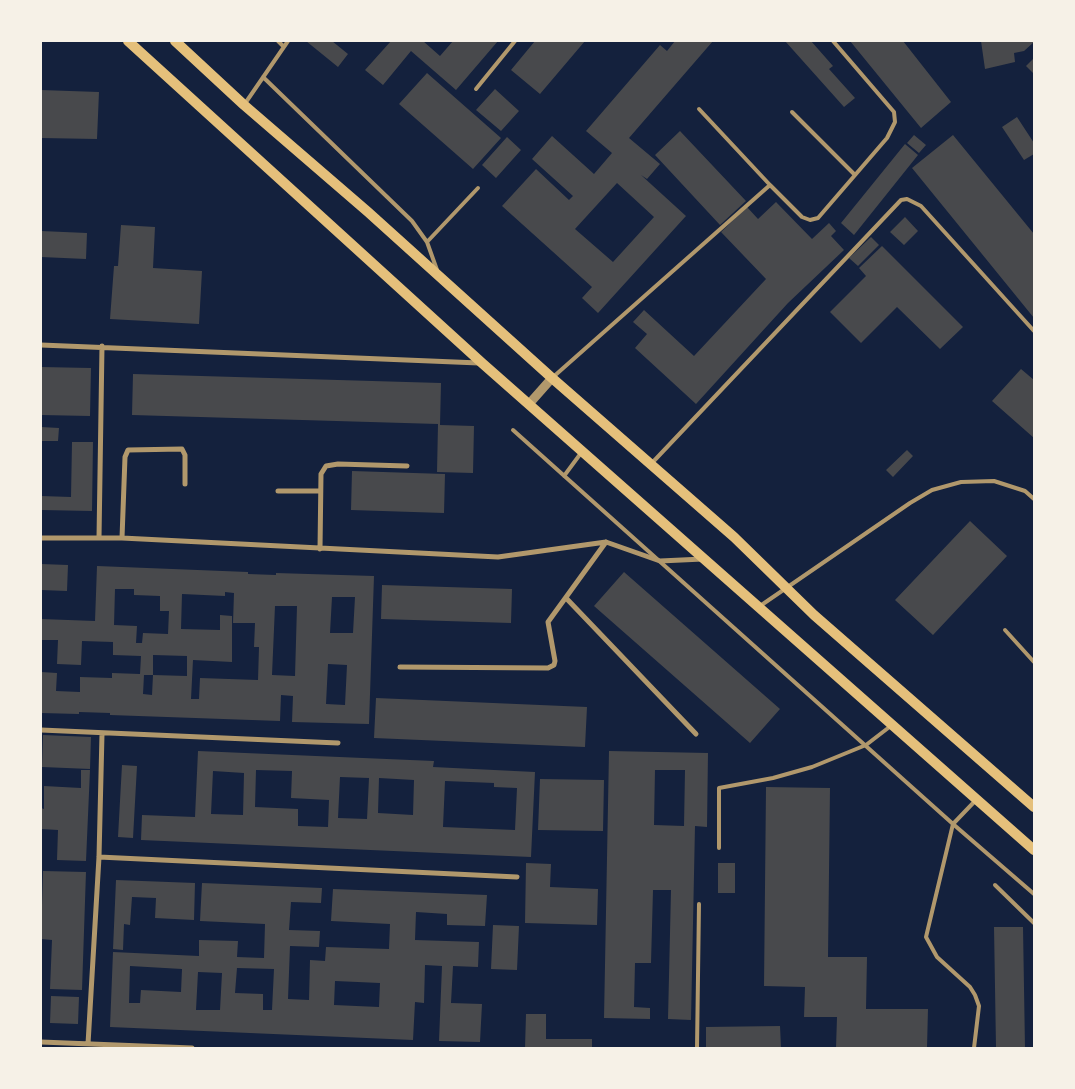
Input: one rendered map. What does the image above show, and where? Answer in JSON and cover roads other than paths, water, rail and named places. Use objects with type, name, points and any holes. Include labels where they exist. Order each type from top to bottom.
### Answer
[{"type":"main road","points":[[128,41],[482,363],[1034,850]]},
{"type":"main road","points":[[175,41],[244,105],[734,537],[814,615],[1034,808]]},
{"type":"street","points":[[41,345],[482,363]]},
{"type":"street","points":[[99,538],[102,346]]},
{"type":"street","points":[[529,404],[552,378]]},
{"type":"street","points":[[122,538],[125,457],[128,450],[182,449],[185,455],[185,484]]},
{"type":"street","points":[[320,549],[321,474],[326,466],[338,464],[407,466]]},
{"type":"street","points":[[278,491],[320,491]]},
{"type":"street","points":[[41,538],[122,538],[498,557],[606,542],[660,561],[703,559]]},
{"type":"street","points":[[400,667],[548,668],[554,665],[555,661],[548,622],[606,542]]},
{"type":"street","points":[[566,598],[696,734]]},
{"type":"street","points":[[41,730],[338,743]]},
{"type":"street","points":[[88,1044],[99,857],[102,734]]},
{"type":"street","points":[[99,857],[517,877]]},
{"type":"street","points":[[41,1042],[192,1048]]},
{"type":"lane","points":[[278,41],[284,47]]},
{"type":"lane","points":[[244,105],[288,41]]},
{"type":"lane","points":[[476,88],[515,41]]},
{"type":"lane","points":[[699,109],[802,217],[810,220],[818,218],[886,138],[896,122],[894,112],[833,41]]},
{"type":"lane","points":[[263,77],[412,220],[427,242],[442,279]]},
{"type":"lane","points":[[792,112],[855,174]]},
{"type":"lane","points":[[552,378],[770,185]]},
{"type":"lane","points":[[427,242],[478,188]]},
{"type":"lane","points":[[651,464],[901,200],[907,199],[921,206],[1034,331]]},
{"type":"lane","points":[[513,430],[953,824],[1034,894]]},
{"type":"lane","points":[[564,476],[582,452]]},
{"type":"lane","points":[[758,608],[910,503],[932,490],[961,482],[994,481],[1024,490],[1034,498]]},
{"type":"lane","points":[[1005,630],[1034,662]]},
{"type":"lane","points":[[719,848],[719,788],[772,778],[812,767],[866,745],[892,725]]},
{"type":"lane","points":[[974,1048],[978,1006],[975,995],[970,987],[937,957],[926,937],[953,824],[977,799]]},
{"type":"lane","points":[[996,885],[1034,924]]},
{"type":"lane","points":[[697,1048],[699,904]]}]
